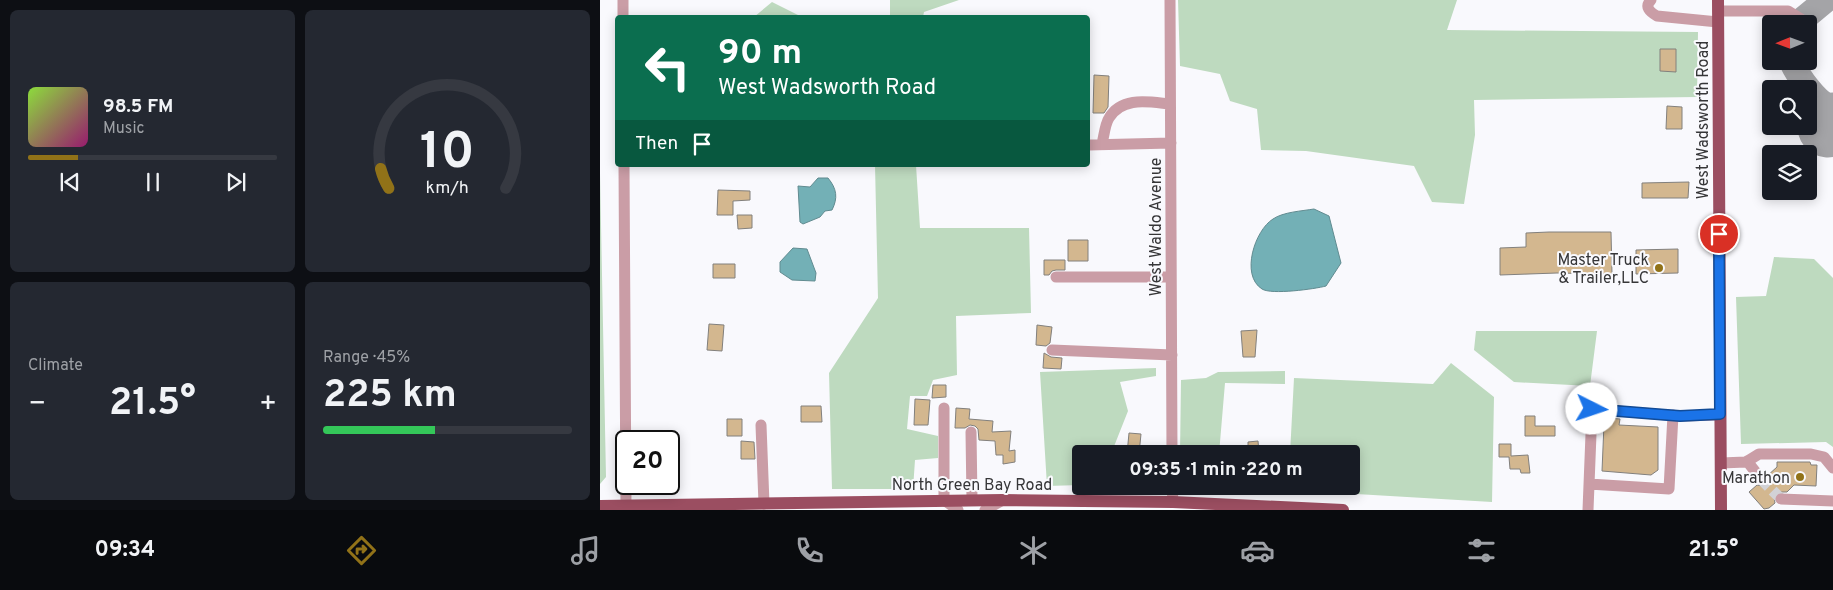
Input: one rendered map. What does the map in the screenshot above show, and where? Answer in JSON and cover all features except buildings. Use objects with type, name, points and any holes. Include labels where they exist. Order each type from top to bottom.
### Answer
[{"type":"main road","name":"West Wadsworth Road","points":[[1718,11],[1721,510]]},
{"type":"main road","name":"North Green Bay Road","points":[[600,506],[626,509],[708,505],[764,504],[784,506],[944,500],[1003,500],[1173,502],[1343,510]]},
{"type":"street","points":[[623,0],[623,15]]},
{"type":"street","name":"West Waldo Avenue","points":[[1170,0],[1172,445]]},
{"type":"street","points":[[1651,0],[1648,3],[1648,8],[1650,12],[1657,16],[1718,11],[1788,11],[1794,15]]},
{"type":"street","points":[[1102,144],[1108,118],[1118,108],[1127,103],[1137,102],[1170,104]]},
{"type":"street","points":[[1090,146],[1171,143]]},
{"type":"street","points":[[624,167],[626,509]]},
{"type":"street","points":[[1056,277],[1171,277]]},
{"type":"street","points":[[1052,350],[1172,355]]},
{"type":"street","points":[[944,408],[944,500],[958,510]]},
{"type":"street","points":[[1588,510],[1592,409],[1673,415],[1720,414]]},
{"type":"street","points":[[1589,484],[1669,489],[1673,415]]},
{"type":"street","points":[[762,425],[764,504]]},
{"type":"street","points":[[971,432],[972,500]]},
{"type":"street","points":[[1721,463],[1747,461],[1759,454],[1811,454],[1824,457],[1833,468]]},
{"type":"street","points":[[1747,461],[1761,479]]},
{"type":"street","points":[[1173,495],[1173,502]]},
{"type":"street","points":[[1781,499],[1806,505],[1833,501]]},
{"type":"street","points":[[985,510],[1003,500]]},
{"type":"street","points":[[708,505],[727,510]]},
{"type":"green space","points":[[890,0],[959,0],[924,12],[923,15],[890,15]]},
{"type":"green space","points":[[1178,0],[1457,0],[1447,30],[1698,32],[1697,97],[1474,100],[1475,135],[1464,204],[1432,202],[1414,166],[1306,151],[1261,150],[1257,109],[1230,101],[1220,74],[1180,66]]},
{"type":"green space","points":[[772,2],[798,15],[756,15]]},
{"type":"green space","points":[[875,167],[916,167],[920,228],[1029,228],[1031,313],[956,316],[957,375],[933,380],[927,396],[910,396],[907,429],[938,436],[938,458],[915,460],[913,489],[832,489],[829,373],[878,298]]},
{"type":"green space","points":[[600,173],[606,477],[600,484]]},
{"type":"green space","points":[[1774,257],[1814,259],[1833,278],[1833,447],[1826,442],[1741,444],[1736,297],[1766,296]]},
{"type":"green space","points":[[1476,331],[1597,331],[1590,386],[1514,382],[1474,350]]},
{"type":"green space","points":[[1451,363],[1494,397],[1492,502],[1360,494],[1360,445],[1290,445],[1294,378],[1433,384]]},
{"type":"green space","points":[[1156,368],[1156,376],[1120,382],[1128,411],[1115,445],[1072,445],[1072,485],[1047,486],[1040,372]]},
{"type":"green space","points":[[1285,371],[1285,384],[1225,383],[1220,445],[1180,445],[1181,380],[1206,378],[1218,372]]},
{"type":"water","points":[[818,178],[828,178],[833,186],[836,194],[834,206],[832,210],[825,211],[820,217],[803,224],[800,222],[798,186],[810,187]]},
{"type":"water","points":[[1314,209],[1329,216],[1341,263],[1326,286],[1283,291],[1267,291],[1262,289],[1255,282],[1251,264],[1256,242],[1266,225],[1282,215]]},
{"type":"water","points":[[793,248],[807,249],[816,273],[815,281],[792,280],[780,272],[780,262]]},
{"type":"taxiway","points":[[1808,15],[1826,0]]},
{"type":"taxiway","points":[[1796,70],[1815,95],[1833,108]]},
{"type":"runway","points":[[1828,127],[1833,123]]},
{"type":"tunnel","points":[[1761,479],[1781,499]]},
{"type":"place","name":"Master Truck & Trailer,LLC","points":[[1659,268]]},
{"type":"place","name":"Marathon","points":[[1800,477]]},
{"type":"route","points":[[1592,409],[1680,416],[1720,414],[1719,234]]}]
